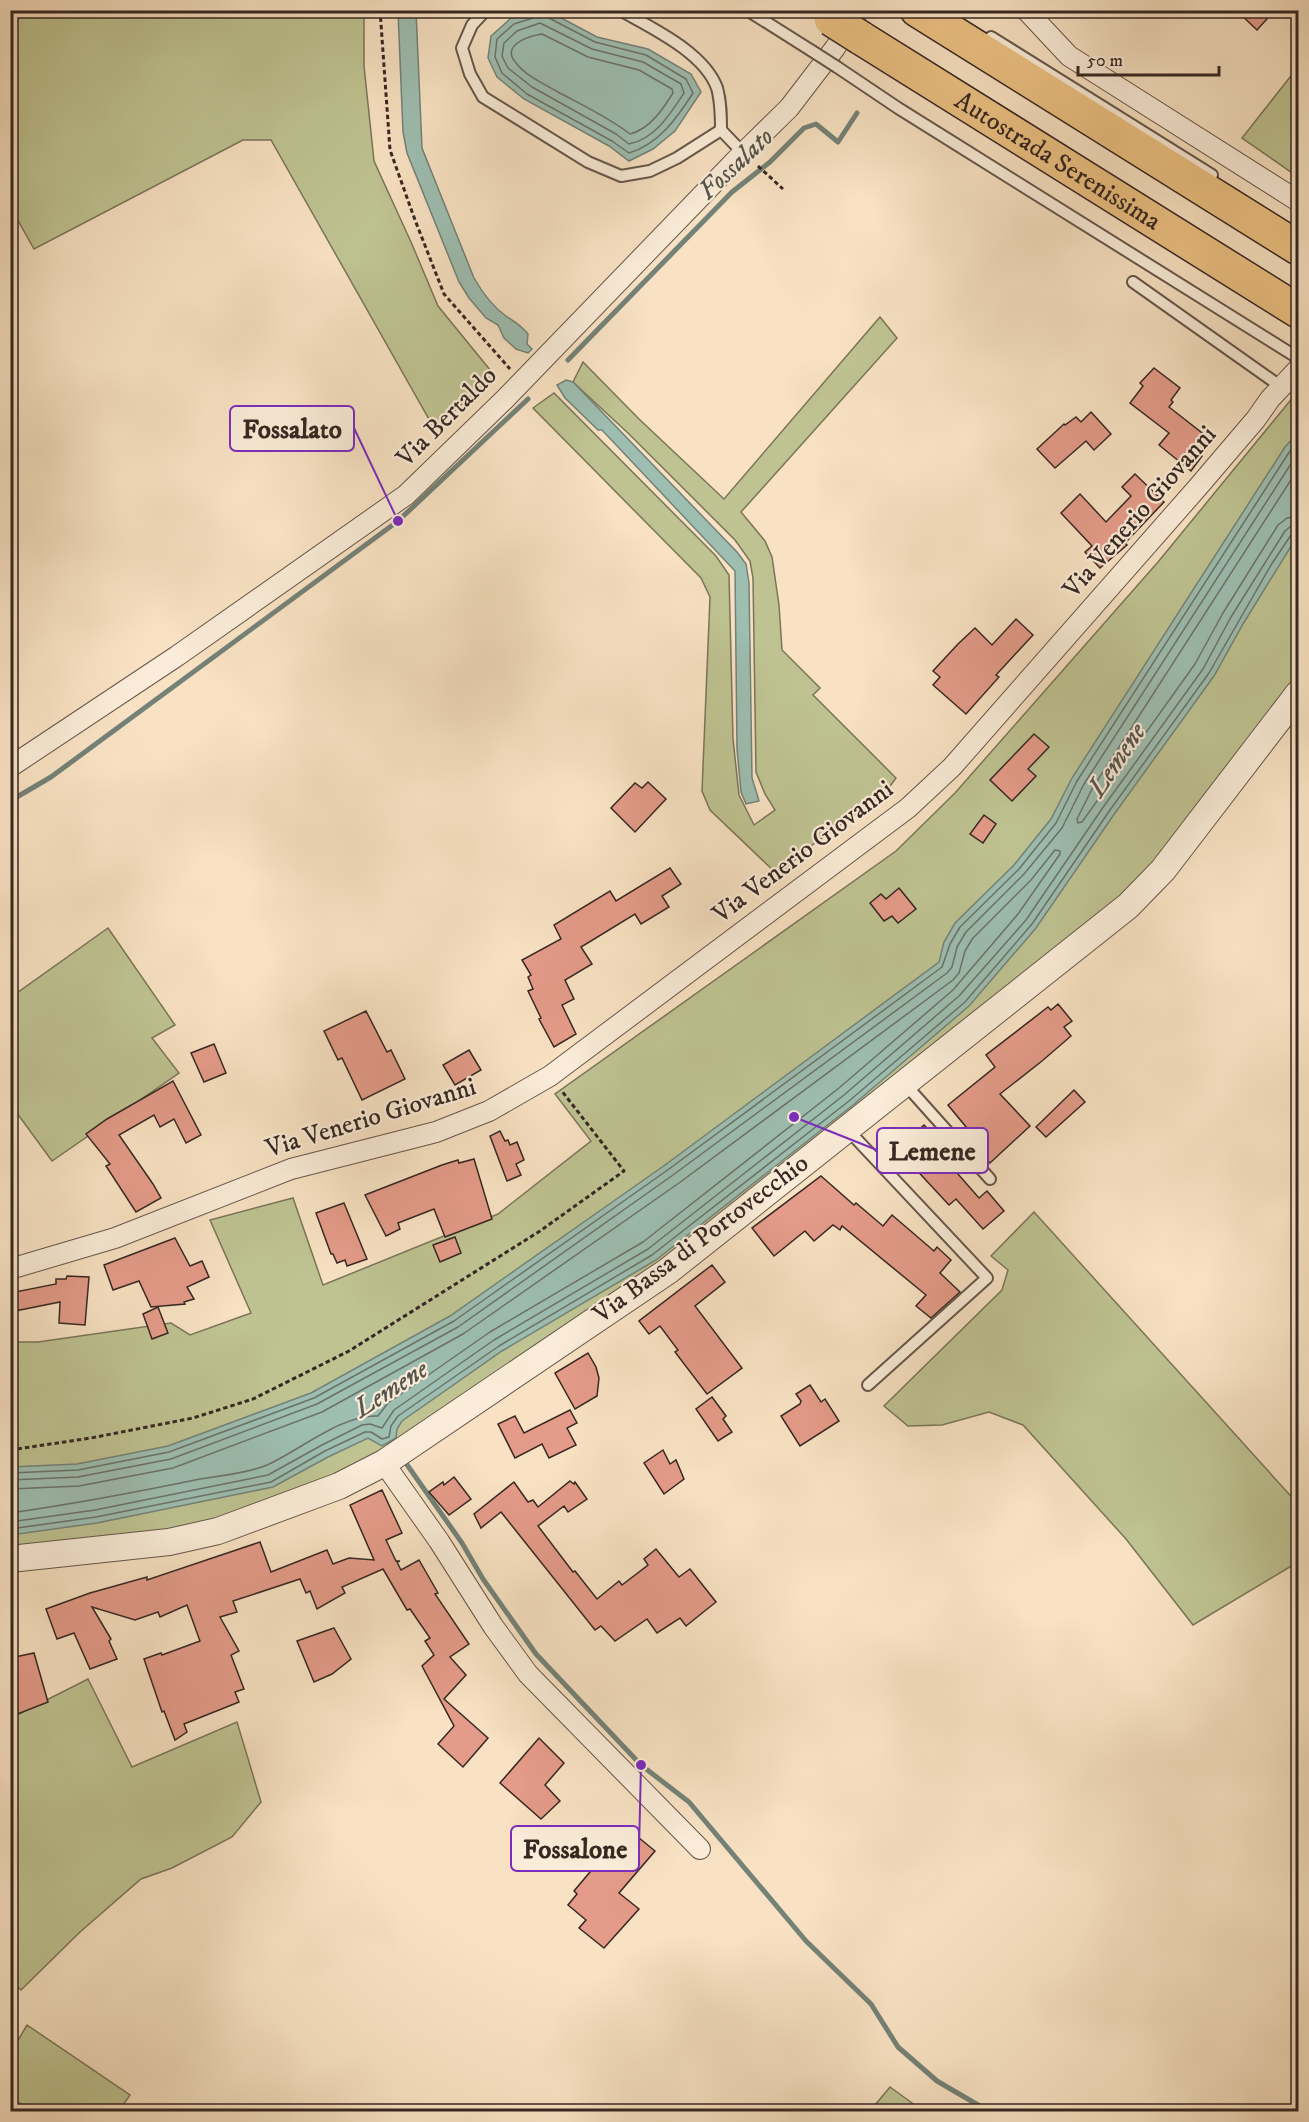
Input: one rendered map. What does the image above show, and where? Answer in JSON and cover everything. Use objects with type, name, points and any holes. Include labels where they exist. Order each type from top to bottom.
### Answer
[{"type":"highway","name":"Autostrada Serenissima","points":[[917,10],[1299,248]]},
{"type":"highway","name":"Autostrada Serenissima","points":[[842,19],[1292,307]]},
{"type":"street","points":[[1026,10],[1069,56],[1299,201]]},
{"type":"street","name":"Via Bertaldo","points":[[10,767],[197,643],[406,495],[749,158],[809,84],[842,19]]},
{"type":"street","name":"Via Venerio Giovanni","points":[[10,1269],[115,1238],[291,1169],[436,1132],[489,1111],[550,1076],[908,808],[952,767],[1191,496],[1270,399],[1299,369]]},
{"type":"street","name":"Via Bassa di Portovecchio","points":[[10,1559],[169,1542],[218,1531],[339,1486],[395,1454],[668,1271],[1128,906],[1163,870],[1299,694]]},
{"type":"street","points":[[395,1454],[439,1541],[493,1626],[528,1674],[700,1849]]},
{"type":"lane","points":[[486,10],[472,25],[462,48],[470,74],[483,97],[588,162],[621,176],[650,171],[677,158],[720,130]]},
{"type":"lane","points":[[620,10],[666,36],[703,65],[717,87],[721,112],[720,130],[749,158]]},
{"type":"lane","points":[[747,10],[898,108],[1299,358]]},
{"type":"lane","points":[[984,33],[1219,179]]},
{"type":"lane","points":[[1133,282],[1281,388]]},
{"type":"lane","points":[[904,1084],[990,1179]]},
{"type":"lane","points":[[847,1129],[987,1278],[868,1385]]},
{"type":"path","points":[[380,10],[390,150],[444,294],[522,381]]},
{"type":"path","points":[[749,158],[783,189]]},
{"type":"path","points":[[10,1450],[91,1438],[193,1418],[254,1399],[349,1352],[540,1231],[624,1171],[550,1076]]},
{"type":"green space","points":[[10,11],[364,11],[364,66],[374,161],[438,306],[495,376],[434,428],[271,140],[243,140],[34,249],[11,208]]},
{"type":"green space","points":[[1298,67],[1298,177],[1242,138]]},
{"type":"green space","points":[[880,317],[897,338],[741,512],[765,541],[772,557],[779,605],[782,650],[820,688],[813,695],[896,778],[885,793],[804,851],[779,876],[710,810],[702,791],[710,597],[701,578],[533,408],[554,393],[716,556],[729,575],[733,739],[739,795],[754,825],[775,810],[756,772],[753,578],[750,561],[735,540],[629,434],[573,382],[583,362],[639,419],[724,499]]},
{"type":"green space","points":[[1298,391],[1298,687],[1155,868],[761,1194],[386,1452],[320,1486],[221,1519],[104,1543],[11,1551],[10,1342],[38,1342],[171,1323],[190,1335],[251,1313],[210,1220],[293,1198],[323,1285],[498,1214],[591,1141],[555,1094],[896,851],[955,793],[1158,562]]},
{"type":"green space","points":[[108,928],[175,1025],[152,1038],[179,1073],[52,1161],[11,1105],[10,998]]},
{"type":"green space","points":[[1034,1212],[1298,1504],[1298,1562],[1193,1625],[1126,1539],[1023,1425],[989,1412],[942,1425],[908,1426],[884,1406],[1002,1290],[1008,1270],[991,1256]]},
{"type":"green space","points":[[88,1679],[132,1767],[237,1722],[261,1802],[232,1837],[172,1868],[141,1879],[80,1932],[21,1990],[11,1981],[11,1718]]},
{"type":"green space","points":[[27,2025],[130,2095],[119,2111],[33,2111],[11,2098],[11,2052]]},
{"type":"green space","points":[[890,2087],[923,2111],[870,2111]]},
{"type":"water","points":[[398,11],[416,11],[422,148],[474,278],[492,304],[528,334],[527,344],[532,349],[528,353],[516,349],[504,338],[498,325],[486,318],[459,282],[407,153],[403,132]]},
{"type":"water","points":[[535,12],[552,13],[597,37],[648,49],[691,74],[701,92],[675,131],[653,149],[629,161],[609,146],[524,99],[497,77],[488,58],[491,36],[511,18]]},
{"type":"water","points":[[566,380],[573,382],[746,564],[749,583],[752,778],[759,801],[746,804],[741,792],[737,749],[735,571],[602,430],[598,430],[565,398],[557,385]]},
{"type":"water","points":[[1298,433],[1298,535],[1214,676],[1115,813],[1036,928],[969,1006],[853,1105],[656,1260],[502,1351],[402,1421],[397,1429],[396,1438],[382,1446],[368,1438],[273,1487],[97,1523],[11,1535],[11,1467],[77,1464],[168,1446],[311,1393],[450,1316],[665,1165],[939,962],[944,942],[955,923],[1014,865],[1051,819],[1072,778],[1285,447]]},
{"type":"building","points":[[1236,10],[1275,10],[1257,30]]},
{"type":"building","points":[[1154,368],[1180,388],[1169,407],[1211,440],[1191,471],[1159,445],[1169,433],[1130,403],[1143,386],[1140,383]]},
{"type":"building","points":[[1091,412],[1111,434],[1094,450],[1086,441],[1055,468],[1037,449],[1064,424],[1076,417],[1081,422]]},
{"type":"building","points":[[1135,474],[1164,502],[1125,543],[1127,545],[1100,568],[1085,552],[1092,546],[1061,513],[1080,494],[1106,522],[1131,496],[1122,487]]},
{"type":"building","points":[[1016,619],[1033,635],[996,675],[999,677],[966,714],[933,685],[940,677],[933,671],[975,628],[992,645]]},
{"type":"building","points":[[1034,734],[1049,747],[1028,769],[1036,776],[1012,801],[990,780]]},
{"type":"building","points":[[648,782],[666,799],[635,832],[611,808],[635,783],[642,788]]},
{"type":"building","points":[[984,815],[996,824],[983,843],[970,834]]},
{"type":"building","points":[[670,868],[681,884],[662,896],[669,907],[641,924],[635,914],[581,947],[592,964],[565,980],[574,999],[562,1005],[576,1034],[554,1047],[539,1019],[541,1018],[528,991],[533,989],[528,977],[531,975],[522,960],[561,939],[554,925],[610,891],[616,901]]},
{"type":"building","points":[[899,888],[916,909],[898,923],[892,916],[884,921],[870,903],[881,894],[886,899]]},
{"type":"building","points":[[1058,1004],[1072,1021],[1064,1027],[1071,1036],[1000,1094],[1030,1126],[990,1163],[971,1143],[976,1139],[948,1105],[995,1067],[986,1055],[1048,1007],[1051,1010]]},
{"type":"building","points":[[366,1011],[387,1052],[391,1050],[405,1079],[362,1100],[342,1058],[338,1060],[324,1031]]},
{"type":"building","points":[[214,1044],[226,1073],[204,1082],[191,1053]]},
{"type":"building","points":[[469,1050],[481,1070],[455,1085],[443,1065]]},
{"type":"building","points":[[173,1081],[201,1135],[186,1143],[174,1119],[160,1127],[154,1115],[119,1135],[161,1198],[136,1212],[106,1166],[110,1164],[86,1134],[107,1119]]},
{"type":"building","points":[[1074,1090],[1085,1102],[1046,1137],[1036,1127]]},
{"type":"building","points":[[924,1125],[942,1144],[936,1149],[979,1198],[987,1191],[1004,1211],[983,1229],[956,1199],[949,1205],[897,1149]]},
{"type":"building","points":[[500,1131],[510,1145],[517,1142],[524,1160],[516,1164],[521,1175],[507,1181],[490,1136]]},
{"type":"building","points":[[474,1159],[492,1219],[445,1237],[434,1209],[398,1223],[400,1229],[386,1236],[365,1195],[442,1165],[458,1160],[459,1163]]},
{"type":"building","points":[[821,1176],[854,1205],[856,1203],[883,1226],[892,1215],[934,1251],[937,1247],[951,1260],[940,1273],[960,1292],[931,1318],[916,1306],[926,1295],[842,1226],[840,1230],[833,1225],[814,1241],[805,1231],[774,1256],[752,1228]]},
{"type":"building","points":[[344,1203],[367,1259],[347,1266],[345,1260],[337,1263],[331,1254],[316,1213]]},
{"type":"building","points":[[455,1237],[461,1253],[440,1262],[433,1245]]},
{"type":"building","points":[[175,1238],[190,1266],[202,1261],[209,1277],[187,1287],[194,1299],[184,1302],[185,1304],[151,1307],[139,1281],[113,1290],[104,1265]]},
{"type":"building","points":[[712,1265],[725,1282],[695,1306],[742,1368],[707,1394],[675,1352],[678,1350],[660,1326],[649,1334],[639,1321]]},
{"type":"building","points":[[67,1276],[89,1277],[85,1325],[59,1323],[60,1302],[10,1312],[10,1293],[56,1284],[56,1279],[66,1279]]},
{"type":"building","points":[[158,1307],[168,1333],[152,1339],[143,1314]]},
{"type":"building","points":[[588,1353],[599,1378],[597,1396],[575,1409],[555,1373]]},
{"type":"building","points":[[810,1385],[821,1402],[825,1399],[839,1421],[800,1446],[781,1416],[800,1404],[801,1401],[796,1394]]},
{"type":"building","points":[[712,1397],[726,1416],[723,1419],[732,1432],[718,1441],[696,1409]]},
{"type":"building","points":[[570,1410],[577,1423],[567,1428],[576,1445],[549,1458],[542,1444],[515,1458],[498,1424],[515,1416],[524,1433]]},
{"type":"building","points":[[663,1450],[670,1464],[676,1460],[684,1479],[664,1494],[644,1463]]},
{"type":"building","points":[[454,1477],[471,1499],[449,1515],[429,1492]]},
{"type":"building","points":[[570,1481],[574,1484],[575,1482],[587,1499],[568,1512],[564,1506],[538,1526],[597,1599],[619,1581],[622,1585],[648,1565],[644,1559],[656,1549],[679,1577],[690,1569],[716,1602],[686,1626],[680,1618],[657,1633],[647,1619],[615,1641],[601,1626],[595,1630],[501,1512],[481,1528],[474,1514],[514,1482],[528,1502],[533,1500],[538,1507]]},
{"type":"building","points":[[382,1490],[402,1533],[386,1540],[396,1561],[400,1561],[397,1562],[401,1570],[419,1560],[438,1593],[435,1594],[469,1644],[450,1657],[466,1675],[444,1699],[488,1738],[463,1767],[438,1744],[454,1726],[422,1666],[434,1655],[425,1641],[430,1638],[410,1609],[407,1610],[383,1569],[342,1587],[345,1593],[317,1609],[310,1591],[306,1593],[300,1579],[233,1601],[237,1612],[220,1617],[239,1651],[231,1655],[244,1689],[235,1692],[239,1702],[184,1724],[187,1732],[175,1740],[164,1711],[162,1712],[144,1659],[200,1641],[187,1605],[160,1617],[158,1612],[135,1620],[92,1607],[111,1639],[109,1641],[117,1659],[90,1669],[74,1633],[57,1639],[46,1609],[90,1593],[147,1577],[147,1580],[260,1542],[271,1572],[327,1550],[333,1564],[349,1558],[374,1560],[350,1505]]},
{"type":"building","points":[[334,1628],[351,1659],[332,1674],[314,1682],[297,1641]]},
{"type":"building","points":[[34,1653],[48,1702],[10,1717],[10,1658]]},
{"type":"building","points":[[539,1738],[564,1763],[545,1785],[560,1801],[541,1819],[500,1783]]},
{"type":"building","points":[[627,1828],[655,1851],[619,1893],[639,1909],[604,1948],[579,1928],[586,1920],[568,1905],[577,1894],[574,1891]]},
{"type":"waterway","name":"Fossalato","points":[[568,360],[732,192],[770,162],[804,128],[816,124],[838,142],[857,113]]},
{"type":"waterway","name":"Fossalato","points":[[10,801],[51,777],[398,521],[528,399]]},
{"type":"waterway","points":[[403,1459],[536,1654],[641,1765],[689,1802],[806,1941],[871,2004],[898,2047],[937,2081],[990,2112]]},
{"type":"place","name":"Fossalato","points":[[398,521]]},
{"type":"place","name":"Lemene","points":[[794,1117]]},
{"type":"place","name":"Fossalone","points":[[641,1765]]}]
